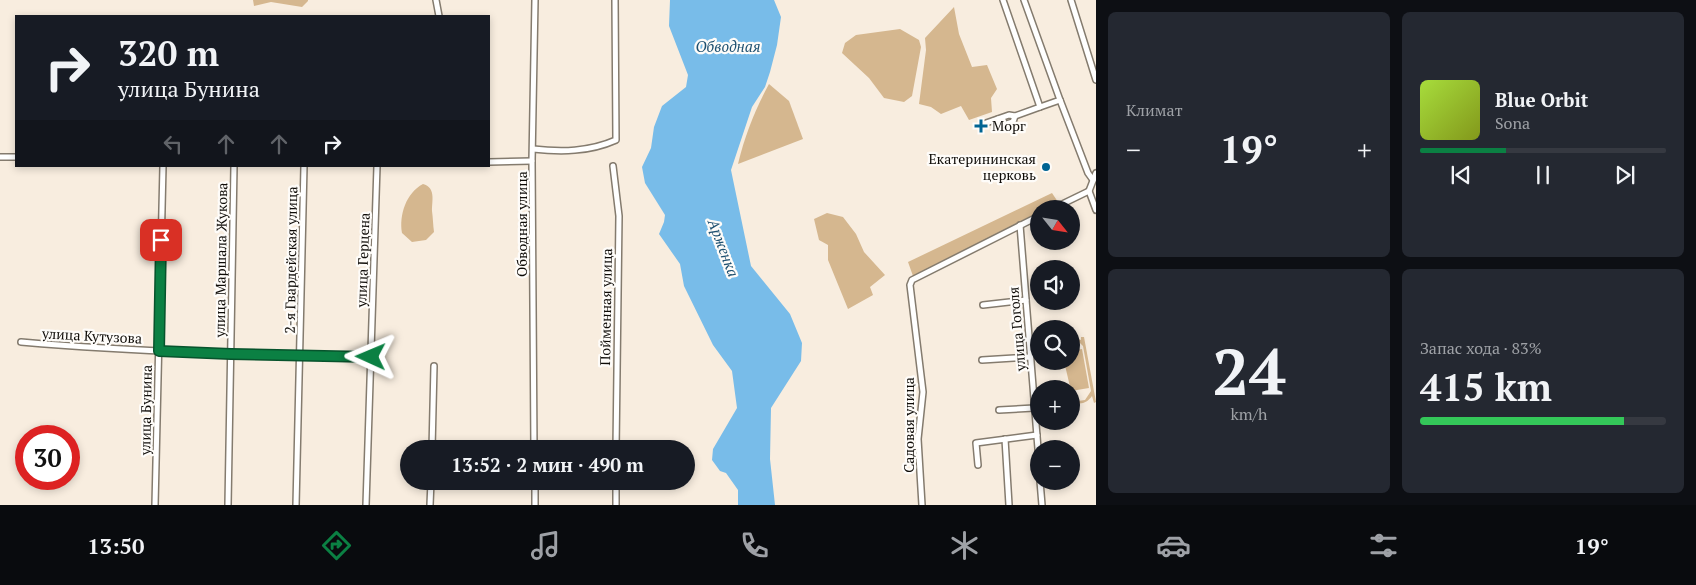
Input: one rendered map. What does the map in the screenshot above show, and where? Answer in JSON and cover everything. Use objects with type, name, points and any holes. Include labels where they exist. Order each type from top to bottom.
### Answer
[{"type":"street","points":[[436,0],[439,15]]},
{"type":"street","name":"Обводная улица","points":[[534,440],[532,161],[535,0]]},
{"type":"street","points":[[533,149],[558,151],[600,147],[616,140],[615,0]]},
{"type":"street","points":[[1003,0],[1040,107]]},
{"type":"street","points":[[1024,0],[1060,100],[1088,173],[1093,180]]},
{"type":"street","points":[[1071,0],[1096,80]]},
{"type":"street","points":[[986,123],[1009,115],[1015,116],[1060,100]]},
{"type":"street","points":[[0,157],[15,157]]},
{"type":"street","points":[[490,162],[532,161]]},
{"type":"street","name":"Пойменная улица","points":[[613,166],[619,216],[616,440]]},
{"type":"street","name":"улица Бунина","points":[[155,505],[163,167]]},
{"type":"street","name":"улица Маршала Жукова","points":[[228,505],[234,167]]},
{"type":"street","name":"2-я Гвардейская улица","points":[[296,505],[304,167]]},
{"type":"street","name":"улица Герцена","points":[[366,505],[377,167]]},
{"type":"street","points":[[1070,200],[1089,190],[1096,173]]},
{"type":"street","points":[[1089,190],[1096,210]]},
{"type":"street","points":[[1020,225],[1030,220]]},
{"type":"street","name":"Садовая улица","points":[[922,505],[918,439],[923,392],[910,285],[912,280],[1020,225]]},
{"type":"street","name":"улица Гоголя","points":[[1020,225],[1030,357]]},
{"type":"street","points":[[983,305],[1026,300]]},
{"type":"street","name":"улица Кутузова","points":[[21,342],[159,351],[371,357]]},
{"type":"street","points":[[982,360],[1030,357]]},
{"type":"street","points":[[432,440],[434,366]]},
{"type":"street","points":[[999,410],[1030,408]]},
{"type":"street","name":"улица Гоголя","points":[[1036,430],[1037,440]]},
{"type":"street","points":[[978,465],[976,443],[1037,435]]},
{"type":"street","points":[[1005,439],[1009,505]]},
{"type":"street","points":[[430,505],[431,490]]},
{"type":"street","points":[[534,490],[534,505]]},
{"type":"street","points":[[616,490],[616,505]]},
{"type":"street","points":[[1041,490],[1042,505]]},
{"type":"shaded area","points":[[253,0],[308,1],[302,7],[271,2],[254,6]]},
{"type":"shaded area","points":[[954,7],[959,34],[972,67],[987,65],[997,89],[991,98],[992,112],[969,120],[961,106],[941,114],[931,107],[919,104],[926,50],[925,38]]},
{"type":"shaded area","points":[[900,29],[919,40],[921,47],[912,96],[904,102],[884,98],[869,78],[842,53],[845,43],[856,35]]},
{"type":"shaded area","points":[[769,84],[789,101],[803,139],[738,164],[751,123]]},
{"type":"shaded area","points":[[423,184],[432,191],[434,232],[426,240],[412,242],[402,233],[403,212],[412,193]]},
{"type":"shaded area","points":[[1052,193],[1057,200],[1037,200]]},
{"type":"shaded area","points":[[1030,204],[1030,217],[913,276],[908,262]]},
{"type":"shaded area","points":[[827,213],[843,217],[856,234],[864,252],[885,275],[870,287],[873,295],[848,309],[828,260],[828,245],[819,240],[814,219]]},
{"type":"shaded area","points":[[1081,337],[1084,337],[1096,402],[1094,403],[1092,396],[1083,403],[1080,403],[1080,401],[1085,400],[1091,391],[1083,346],[1080,343]]},
{"type":"shaded area","points":[[1080,349],[1082,349],[1089,388],[1080,390],[1080,380],[1068,380],[1066,370],[1080,370]]},
{"type":"water","name":"Обводная","points":[[670,0],[774,0],[781,17],[777,45],[770,72],[765,87],[752,107],[731,170],[751,266],[790,314],[802,343],[801,361],[771,408],[770,459],[775,505],[738,505],[738,490],[726,473],[720,471],[712,460],[713,449],[737,408],[732,371],[713,345],[684,286],[680,264],[659,234],[665,215],[645,183],[642,167],[651,148],[654,127],[662,106],[686,87],[688,75],[669,26]]},
{"type":"place","name":"Морг","points":[[981,126]]},
{"type":"place","name":"Екатерининская церковь","points":[[1046,167]]},
{"type":"route","points":[[161,240],[159,351],[371,357]]},
{"type":"water label","name":"Арженка","points":[[723,248]]}]
